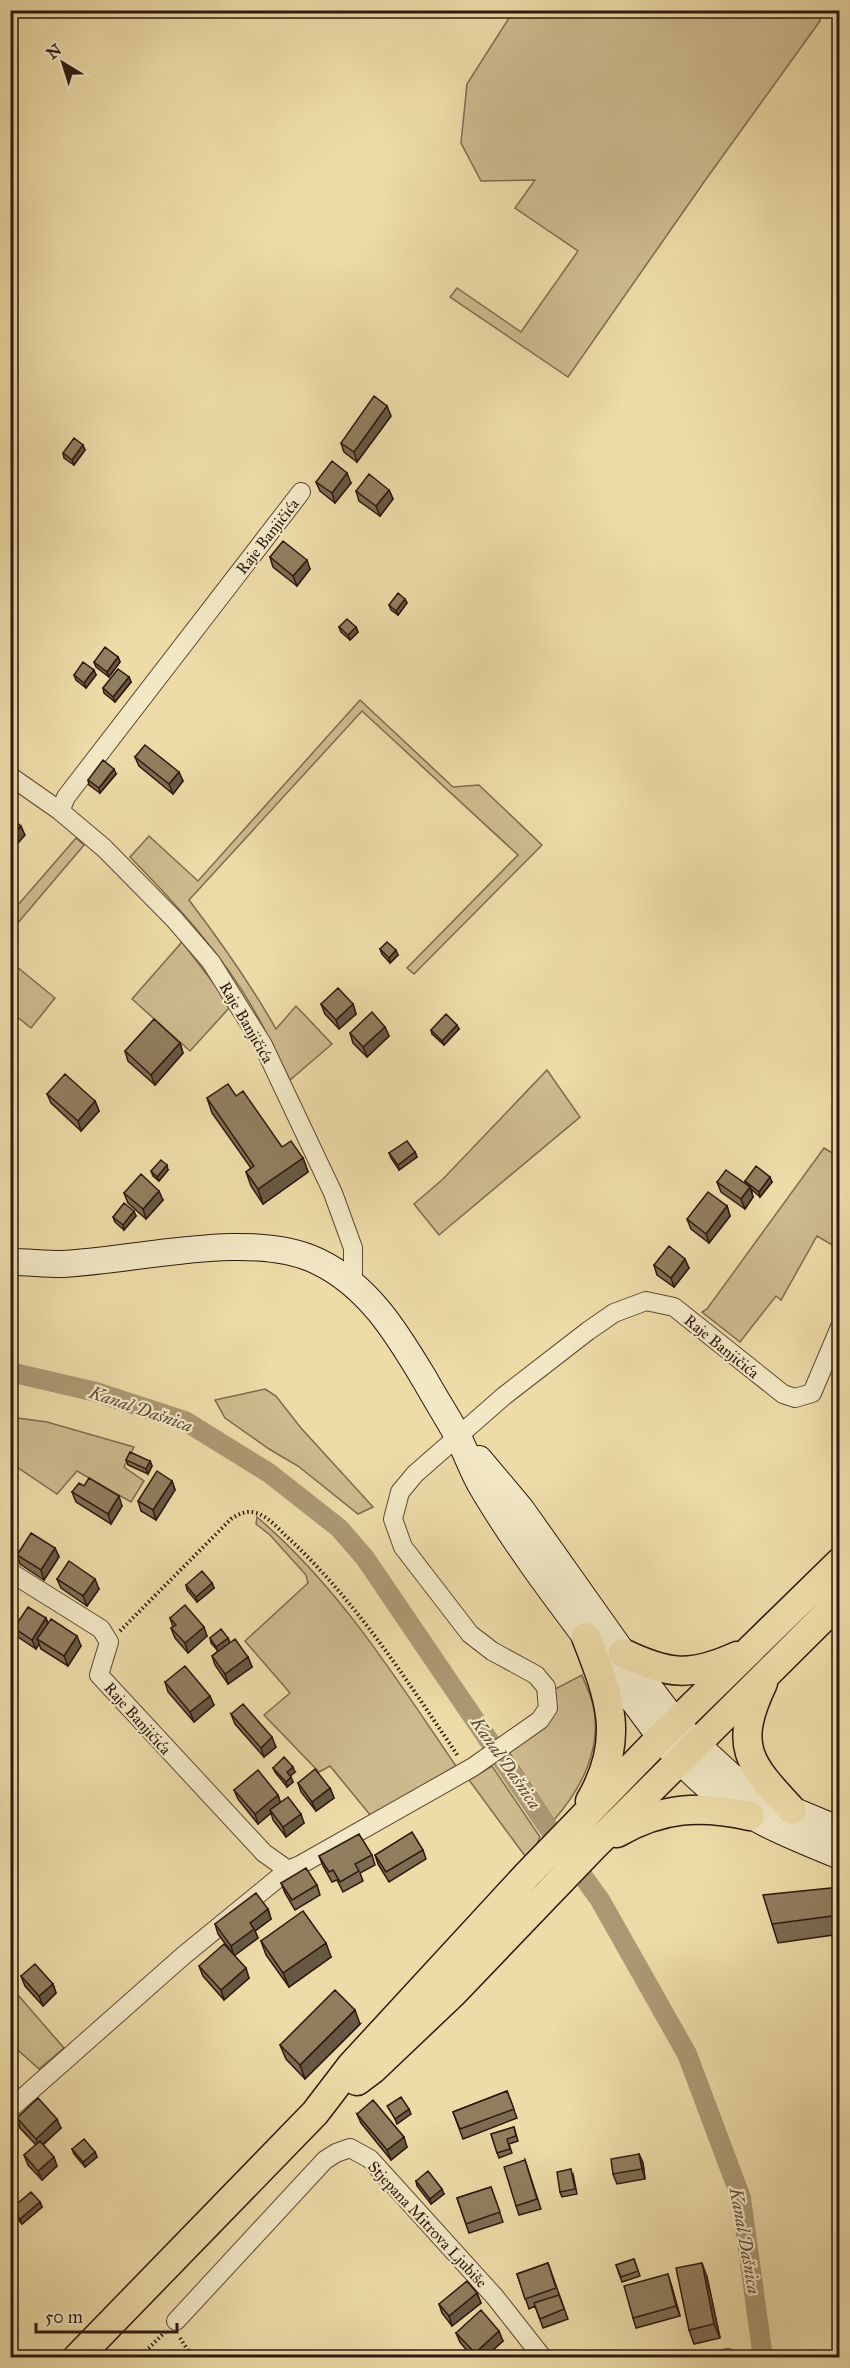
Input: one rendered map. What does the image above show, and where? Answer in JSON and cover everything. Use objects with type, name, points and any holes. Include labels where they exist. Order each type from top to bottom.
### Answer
[{"type":"main road","points":[[10,1262],[60,1264],[221,1248],[271,1247],[316,1261],[353,1283],[393,1326],[457,1435],[483,1489],[517,1541],[586,1637],[688,1751],[704,1784],[750,1816],[840,1856]]},
{"type":"main road","points":[[457,1435],[521,1509],[623,1653],[669,1730]]},
{"type":"main road","points":[[315,2113],[373,2069],[410,2035],[547,1895],[581,1839],[669,1730],[840,1562]]},
{"type":"main road","points":[[76,2358],[315,2113],[351,2066],[528,1874],[581,1839],[688,1751],[840,1601]]},
{"type":"main road","points":[[581,1839],[592,1798],[605,1770],[611,1747],[611,1711],[605,1684],[586,1637]]},
{"type":"main road","points":[[623,1653],[650,1666],[668,1671],[686,1671],[708,1668],[750,1650]]},
{"type":"main road","points":[[767,1674],[752,1706],[747,1740],[752,1758],[761,1776],[792,1810]]},
{"type":"main road","points":[[688,1751],[792,1810],[840,1830]]},
{"type":"main road","points":[[581,1839],[680,1810],[722,1810],[750,1816]]},
{"type":"street","name":"Raje Banjičića","points":[[60,811],[66,797],[301,492]]},
{"type":"street","name":"Raje Banjičića","points":[[10,776],[60,811],[104,848],[174,919],[211,962],[263,1045],[333,1193],[353,1248],[353,1283]]},
{"type":"street","name":"Raje Banjičića","points":[[470,1769],[540,1720],[548,1708],[546,1687],[536,1675],[492,1651],[470,1634],[403,1547],[393,1519],[400,1492],[415,1474],[457,1435],[614,1313],[646,1302],[674,1307],[783,1394],[795,1398],[812,1393],[840,1327]]},
{"type":"street","points":[[10,1572],[101,1629],[109,1642]]},
{"type":"street","name":"Raje Banjičića","points":[[109,1642],[99,1675],[264,1853],[288,1870]]},
{"type":"street","points":[[10,2109],[183,1956],[288,1870],[470,1769]]},
{"type":"street","name":"Stjepana Mitrova Ljubiše","points":[[176,2321],[325,2160],[336,2152],[350,2148],[370,2159],[495,2297],[543,2358]]},
{"type":"path","points":[[109,1642],[231,1519],[244,1512],[257,1513],[272,1523],[314,1561],[393,1662],[470,1769]]},
{"type":"path","points":[[139,2358],[176,2321]]},
{"type":"path","points":[[176,2321],[179,2336],[193,2358]]},
{"type":"shaded area","points":[[514,10],[820,11],[820,21],[568,377],[450,297],[457,288],[521,332],[578,251],[515,208],[535,180],[481,181],[461,143],[467,84]]},
{"type":"shaded area","points":[[360,700],[453,787],[479,785],[542,845],[414,974],[407,968],[518,855],[362,711],[189,900],[235,963],[276,1029],[296,1006],[332,1044],[290,1080],[254,1010],[227,969],[181,911],[130,857],[149,836],[198,881]]},
{"type":"shaded area","points":[[76,838],[84,845],[11,931],[11,913]]},
{"type":"shaded area","points":[[182,942],[231,1006],[190,1051],[132,999]]},
{"type":"shaded area","points":[[11,962],[55,998],[31,1028],[11,1012]]},
{"type":"shaded area","points":[[547,1070],[580,1117],[439,1235],[414,1204],[443,1179]]},
{"type":"shaded area","points":[[824,1148],[839,1157],[839,1249],[817,1236],[781,1300],[776,1296],[740,1342],[702,1312],[707,1309]]},
{"type":"shaded area","points":[[265,1389],[276,1396],[301,1428],[373,1507],[358,1514],[298,1466],[225,1418],[215,1400]]},
{"type":"shaded area","points":[[10,1417],[47,1422],[134,1447],[124,1467],[144,1481],[131,1502],[77,1471],[57,1494],[11,1463]]},
{"type":"shaded area","points":[[257,1517],[315,1573],[365,1635],[456,1766],[371,1816],[330,1766],[319,1772],[264,1715],[290,1693],[245,1641],[308,1583],[306,1575],[270,1535],[256,1524]]},
{"type":"shaded area","points":[[582,1675],[592,1701],[595,1737],[581,1781],[554,1820],[507,1749],[553,1690]]},
{"type":"shaded area","points":[[492,1766],[540,1837],[536,1846],[525,1856],[469,1780]]},
{"type":"shaded area","points":[[11,1987],[64,2048],[39,2069],[11,2044]]},
{"type":"building","points":[[374,396],[387,406],[354,452],[341,443]]},
{"type":"building","points":[[74,438],[83,445],[72,460],[63,453]]},
{"type":"building","points":[[332,461],[347,473],[332,493],[316,482]]},
{"type":"building","points":[[369,474],[389,490],[376,506],[356,491]]},
{"type":"building","points":[[283,541],[307,560],[293,576],[270,557]]},
{"type":"building","points":[[398,593],[405,599],[396,611],[389,605]]},
{"type":"building","points":[[347,619],[356,627],[348,635],[339,627]]},
{"type":"building","points":[[105,647],[118,657],[107,672],[94,662]]},
{"type":"building","points":[[83,662],[94,670],[84,683],[74,675]]},
{"type":"building","points":[[118,669],[129,677],[113,697],[103,688]]},
{"type":"building","points":[[145,745],[179,772],[169,784],[135,757]]},
{"type":"building","points":[[103,760],[114,769],[99,788],[88,780]]},
{"type":"building","points":[[10,817],[21,826],[10,838]]},
{"type":"building","points":[[387,942],[396,950],[389,958],[380,949]]},
{"type":"building","points":[[338,988],[353,1004],[336,1020],[321,1004]]},
{"type":"building","points":[[372,1012],[385,1027],[363,1047],[350,1033]]},
{"type":"building","points":[[446,1014],[457,1025],[442,1041],[431,1030]]},
{"type":"building","points":[[154,1019],[180,1043],[151,1075],[125,1051]]},
{"type":"building","points":[[65,1074],[95,1101],[78,1121],[47,1094]]},
{"type":"building","points":[[228,1084],[236,1096],[243,1091],[282,1147],[291,1141],[303,1158],[258,1189],[246,1172],[254,1166],[207,1098]]},
{"type":"building","points":[[407,1141],[415,1152],[398,1165],[389,1153]]},
{"type":"building","points":[[161,1160],[167,1165],[157,1177],[151,1171]]},
{"type":"building","points":[[756,1166],[770,1177],[759,1192],[745,1181]]},
{"type":"building","points":[[726,1170],[750,1187],[741,1199],[717,1182]]},
{"type":"building","points":[[141,1174],[159,1191],[143,1209],[124,1193]]},
{"type":"building","points":[[708,1192],[727,1206],[706,1234],[687,1219]]},
{"type":"building","points":[[124,1203],[134,1211],[123,1225],[113,1217]]},
{"type":"building","points":[[669,1246],[685,1259],[671,1278],[654,1265]]},
{"type":"building","points":[[130,1452],[150,1461],[146,1469],[126,1460]]},
{"type":"building","points":[[157,1471],[172,1481],[153,1510],[138,1501]]},
{"type":"building","points":[[89,1478],[119,1496],[108,1514],[72,1492],[79,1483],[84,1486]]},
{"type":"building","points":[[31,1533],[55,1548],[41,1570],[17,1555]]},
{"type":"building","points":[[69,1561],[95,1579],[83,1596],[57,1579]]},
{"type":"building","points":[[202,1571],[212,1583],[196,1597],[186,1585]]},
{"type":"building","points":[[185,1605],[204,1627],[185,1643],[171,1628],[176,1625],[170,1618]]},
{"type":"building","points":[[28,1607],[46,1618],[32,1640],[14,1628]]},
{"type":"building","points":[[51,1619],[77,1636],[64,1656],[37,1639]]},
{"type":"building","points":[[221,1629],[228,1638],[216,1647],[210,1638]]},
{"type":"building","points":[[235,1639],[248,1657],[225,1674],[212,1656]]},
{"type":"building","points":[[185,1666],[210,1696],[190,1712],[165,1682]]},
{"type":"building","points":[[243,1704],[272,1737],[261,1748],[231,1714]]},
{"type":"building","points":[[284,1757],[293,1767],[287,1772],[291,1777],[286,1782],[273,1768]]},
{"type":"building","points":[[315,1769],[330,1788],[312,1802],[298,1783]]},
{"type":"building","points":[[258,1770],[278,1795],[255,1814],[234,1790]]},
{"type":"building","points":[[288,1797],[301,1814],[283,1827],[270,1810]]},
{"type":"building","points":[[412,1832],[423,1850],[386,1872],[375,1855]]},
{"type":"building","points":[[359,1834],[372,1855],[355,1864],[359,1871],[340,1882],[333,1870],[329,1872],[319,1856]]},
{"type":"building","points":[[306,1868],[317,1885],[292,1900],[281,1883]]},
{"type":"building","points":[[840,1887],[840,1915],[772,1924],[763,1895]]},
{"type":"building","points":[[256,1893],[268,1909],[250,1923],[254,1929],[231,1946],[215,1924]]},
{"type":"building","points":[[303,1911],[326,1943],[283,1973],[261,1941]]},
{"type":"building","points":[[224,1944],[246,1968],[221,1990],[199,1966]]},
{"type":"building","points":[[35,1964],[53,1984],[39,1996],[21,1976]]},
{"type":"building","points":[[335,1990],[355,2010],[300,2065],[280,2045]]},
{"type":"building","points":[[507,2091],[514,2109],[460,2129],[453,2112]]},
{"type":"building","points":[[401,2097],[409,2109],[395,2119],[387,2106]]},
{"type":"building","points":[[38,2098],[57,2119],[36,2139],[17,2118]]},
{"type":"building","points":[[373,2100],[404,2137],[387,2150],[357,2114]]},
{"type":"building","points":[[514,2127],[516,2136],[507,2139],[510,2149],[497,2153],[491,2134]]},
{"type":"building","points":[[84,2139],[95,2152],[83,2162],[72,2149]]},
{"type":"building","points":[[40,2141],[54,2157],[38,2171],[24,2155]]},
{"type":"building","points":[[639,2154],[642,2169],[613,2174],[611,2159]]},
{"type":"building","points":[[525,2160],[537,2199],[516,2206],[504,2167]]},
{"type":"building","points":[[571,2169],[575,2189],[560,2192],[557,2172]]},
{"type":"building","points":[[428,2171],[442,2189],[430,2199],[416,2181]]},
{"type":"building","points":[[491,2187],[500,2212],[466,2224],[457,2198]]},
{"type":"building","points":[[31,2192],[40,2202],[20,2219],[11,2209]]},
{"type":"building","points":[[634,2259],[638,2271],[621,2277],[616,2265]]},
{"type":"building","points":[[548,2263],[556,2288],[525,2299],[517,2274]]},
{"type":"building","points":[[702,2263],[714,2324],[689,2330],[676,2268]]},
{"type":"building","points":[[668,2274],[676,2306],[633,2318],[624,2286]]},
{"type":"building","points":[[467,2281],[477,2293],[449,2316],[439,2304]]},
{"type":"building","points":[[559,2295],[564,2309],[540,2319],[534,2303]]},
{"type":"building","points":[[481,2310],[499,2331],[475,2353],[456,2333]]},
{"type":"waterway","name":"Kanal Dašnica","points":[[10,1372],[96,1392],[185,1421],[269,1473],[339,1528],[365,1558],[551,1832],[600,1900],[687,2054],[741,2198],[763,2358]]}]
